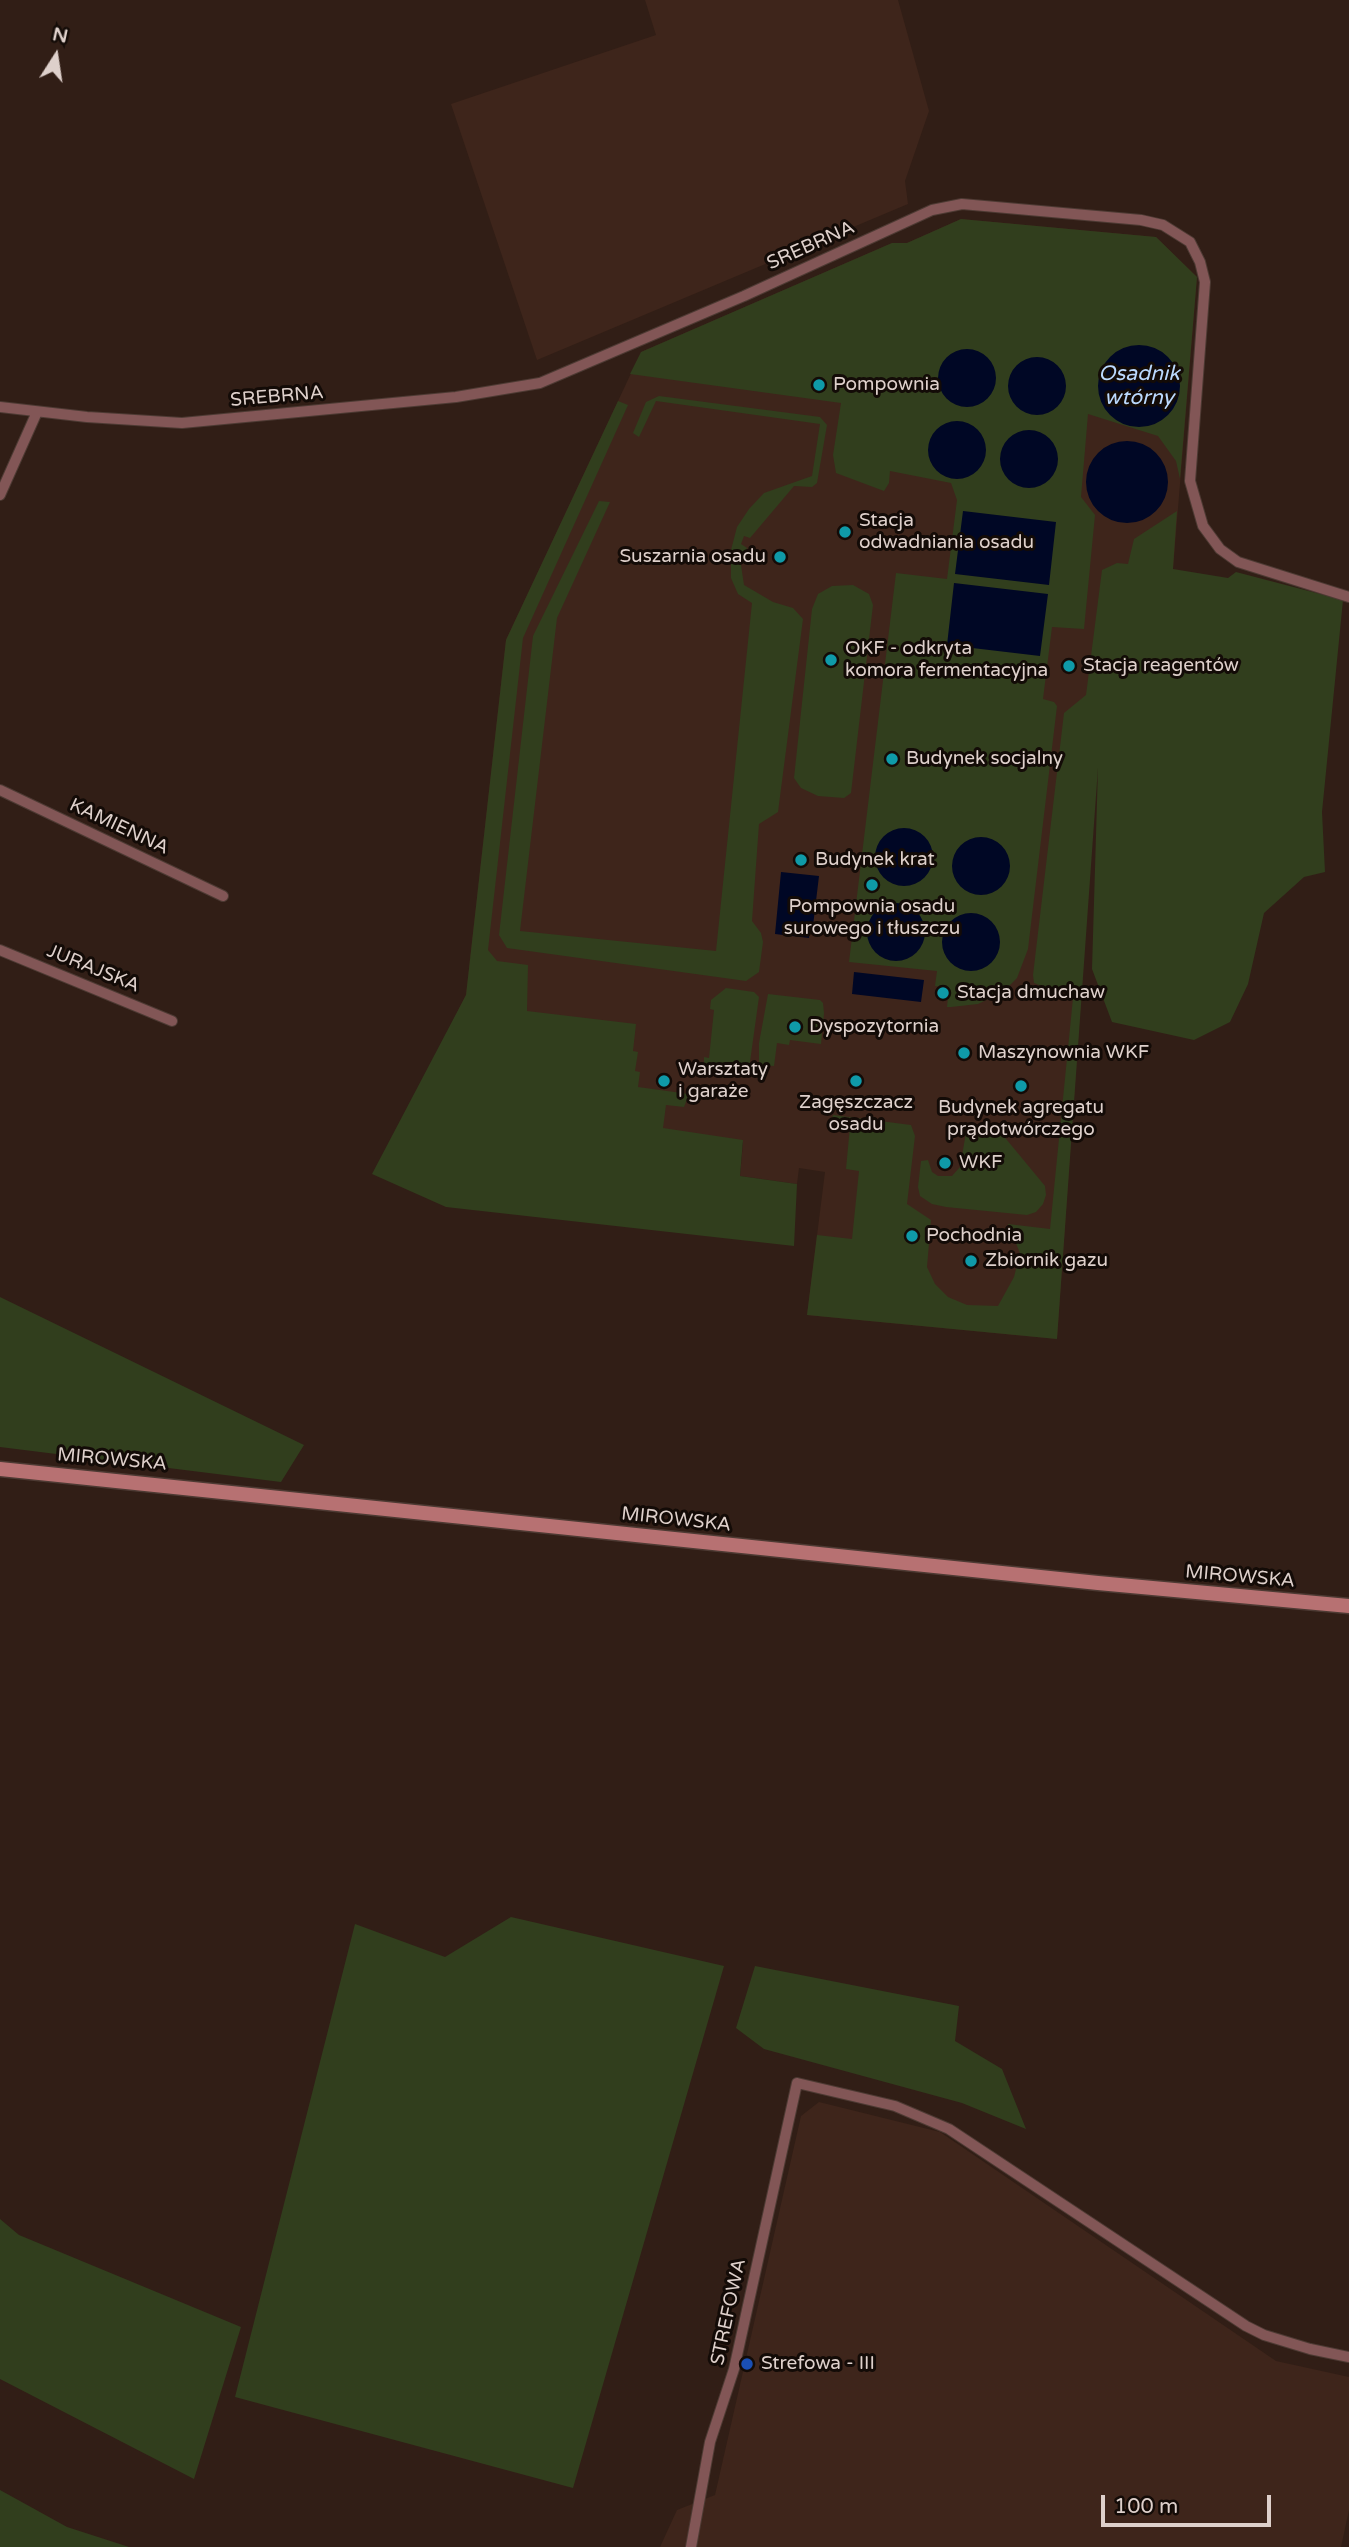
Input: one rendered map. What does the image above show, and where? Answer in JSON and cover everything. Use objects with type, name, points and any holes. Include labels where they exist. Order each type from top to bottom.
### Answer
[{"type":"street","name":"SREBRNA","points":[[0,407],[182,423],[456,397],[540,383],[744,296],[932,210],[962,204],[1141,220],[1163,225],[1190,242],[1200,262],[1205,282],[1190,481],[1203,526],[1220,549],[1238,562],[1349,597]]},
{"type":"street","points":[[0,495],[37,412]]},
{"type":"street","name":"KAMIENNA","points":[[0,790],[223,896]]},
{"type":"street","name":"JURAJSKA","points":[[0,950],[172,1021]]},
{"type":"street","name":"MIROWSKA","points":[[0,1469],[1085,1582],[1349,1606]]},
{"type":"street","name":"STREFOWA","points":[[691,2547],[710,2442],[734,2369],[797,2083],[895,2106],[949,2129],[1246,2326],[1264,2335],[1310,2349],[1349,2357]]},
{"type":"shaded area","points":[[645,0],[898,0],[929,111],[905,181],[908,204],[537,360],[451,104],[656,35]]},
{"type":"shaded area","points":[[961,219],[1156,237],[1197,277],[1173,569],[1103,689],[1057,1339],[807,1315],[825,1172],[799,1168],[797,1184],[740,1176],[743,1143],[418,1089],[466,995],[506,640],[641,352],[892,243],[907,243]]},
{"type":"shaded area","points":[[819,2102],[940,2132],[1276,2361],[1349,2377],[1349,2510],[1341,2547],[660,2547],[677,2510],[715,2495],[801,2116]]},
{"type":"green space","points":[[961,219],[1156,237],[1197,277],[1180,479],[1176,461],[1158,436],[1088,414],[1081,497],[1095,515],[1084,629],[1052,627],[1043,699],[1054,702],[1057,706],[1028,949],[1017,978],[1003,992],[978,1004],[947,1007],[949,988],[935,986],[937,971],[849,962],[896,573],[947,579],[957,500],[951,483],[890,471],[889,483],[884,491],[836,473],[833,455],[841,403],[630,374],[641,352],[892,243],[907,243]]},
{"type":"green space","points":[[659,396],[820,417],[827,425],[817,483],[812,487],[794,486],[750,538],[744,536],[741,544],[747,548],[741,565],[744,585],[773,602],[793,608],[803,619],[778,812],[759,824],[752,921],[761,933],[763,942],[759,972],[746,981],[507,948],[499,935],[533,636],[599,501],[610,502],[557,618],[520,931],[716,951],[752,603],[738,594],[731,578],[731,550],[737,527],[764,493],[812,476],[820,424],[656,401],[639,437],[633,433],[646,402]]},
{"type":"green space","points":[[618,401],[628,405],[523,638],[488,950],[497,961],[528,965],[527,1011],[636,1024],[633,1051],[638,1052],[635,1071],[640,1072],[638,1087],[689,1094],[684,1107],[666,1105],[663,1128],[743,1140],[740,1176],[797,1184],[794,1246],[446,1207],[372,1174],[466,995],[506,640]]},
{"type":"green space","points":[[1177,511],[1173,569],[1228,578],[1236,572],[1343,600],[1322,812],[1325,872],[1304,877],[1264,913],[1248,984],[1230,1022],[1194,1040],[1112,1022],[1092,969],[1098,768],[1057,1339],[807,1315],[817,1235],[852,1239],[859,1171],[846,1169],[850,1126],[831,1123],[833,1115],[911,1125],[915,1136],[907,1204],[931,1220],[927,1267],[935,1284],[948,1297],[967,1305],[998,1306],[1014,1277],[1020,1253],[1008,1224],[1050,1229],[1073,998],[1070,993],[1034,983],[1033,975],[1064,713],[1086,695],[1102,570],[1117,563],[1128,564],[1134,539]]},
{"type":"green space","points":[[853,585],[869,594],[873,605],[851,793],[844,798],[818,796],[801,788],[794,778],[812,609],[818,594],[832,586]]},
{"type":"green space","points":[[726,988],[754,992],[759,997],[749,1069],[704,1063],[704,1057],[709,1058],[714,1010],[710,1009],[711,1000]]},
{"type":"green space","points":[[768,994],[820,1000],[824,1013],[821,1044],[790,1040],[789,1045],[777,1043],[774,1066],[759,1065],[759,1043]]},
{"type":"green space","points":[[967,1127],[1002,1134],[1045,1186],[1043,1204],[1036,1212],[1027,1215],[946,1207],[932,1204],[920,1196],[918,1187],[921,1161],[928,1160],[932,1172],[938,1176],[952,1176],[960,1167]]},
{"type":"green space","points":[[0,1297],[304,1445],[281,1482],[0,1447]]},
{"type":"green space","points":[[511,1917],[724,1966],[573,2488],[235,2397],[355,1924],[445,1957]]},
{"type":"green space","points":[[755,1966],[959,2006],[955,2041],[1002,2069],[1026,2129],[962,2103],[764,2049],[736,2028]]},
{"type":"green space","points":[[0,2219],[19,2235],[241,2327],[194,2479],[0,2379]]},
{"type":"green space","points":[[0,2490],[67,2527],[129,2547],[0,2547]]},
{"type":"water","name":"Osadnik wtórny","points":[[1139,345],[1155,349],[1168,357],[1176,370],[1180,386],[1176,402],[1168,415],[1155,423],[1139,427],[1123,423],[1110,415],[1102,402],[1098,386],[1102,370],[1110,357],[1123,349]]},
{"type":"water","points":[[961,349],[973,349],[988,357],[996,372],[996,384],[988,399],[973,407],[961,407],[946,399],[938,384],[938,372],[946,357]]},
{"type":"water","name":"Osadnik wtórny","points":[[1031,357],[1043,357],[1058,365],[1066,380],[1066,392],[1058,407],[1043,415],[1031,415],[1016,407],[1008,392],[1008,380],[1016,365]]},
{"type":"water","points":[[951,421],[963,421],[978,429],[986,444],[986,456],[978,471],[963,479],[951,479],[936,471],[928,456],[928,444],[936,429]]},
{"type":"water","name":"Osadnik wtórny","points":[[1023,430],[1035,430],[1050,438],[1058,453],[1058,465],[1050,480],[1035,488],[1023,488],[1008,480],[1000,465],[1000,453],[1008,438]]},
{"type":"water","name":"Osadnik wtórny","points":[[1127,441],[1150,448],[1156,453],[1161,459],[1168,482],[1161,505],[1156,511],[1150,516],[1127,523],[1104,516],[1098,511],[1093,505],[1086,482],[1093,459],[1098,453],[1104,448]]},
{"type":"water","points":[[963,511],[1056,522],[1049,585],[955,574]]},
{"type":"water","points":[[954,583],[1048,594],[1040,656],[947,645]]},
{"type":"water","points":[[904,828],[915,830],[928,841],[933,857],[931,868],[920,881],[904,886],[893,884],[880,873],[875,857],[877,846],[888,833]]},
{"type":"water","points":[[981,837],[1002,845],[1010,866],[1002,887],[981,895],[960,887],[952,866],[960,845]]},
{"type":"water","points":[[781,872],[819,876],[809,938],[775,934]]},
{"type":"water","points":[[896,903],[917,911],[925,932],[917,953],[896,961],[875,953],[867,932],[875,911]]},
{"type":"water","points":[[971,913],[992,921],[1000,942],[992,963],[971,971],[950,963],[942,942],[950,921]]},
{"type":"water","points":[[854,972],[924,980],[921,1002],[852,994]]},
{"type":"place","name":"Pompownia","points":[[819,385]]},
{"type":"place","name":"Stacja odwadniania osadu","points":[[845,532]]},
{"type":"place","name":"Suszarnia osadu","points":[[780,557]]},
{"type":"place","name":"OKF - odkryta komora fermentacyjna","points":[[831,660]]},
{"type":"place","name":"Stacja reagentów","points":[[1069,666]]},
{"type":"place","name":"Budynek socjalny","points":[[892,759]]},
{"type":"place","name":"Budynek krat","points":[[801,860]]},
{"type":"place","name":"Pompownia osadu surowego i tłuszczu","points":[[872,885]]},
{"type":"place","name":"Stacja dmuchaw","points":[[943,993]]},
{"type":"place","name":"Dyspozytornia","points":[[795,1027]]},
{"type":"place","name":"Maszynownia WKF","points":[[964,1053]]},
{"type":"place","name":"Warsztaty i garaże","points":[[664,1081]]},
{"type":"place","name":"Zagęszczacz osadu","points":[[856,1081]]},
{"type":"place","name":"Budynek agregatu prądotwórczego","points":[[1021,1086]]},
{"type":"place","name":"WKF","points":[[945,1163]]},
{"type":"place","name":"Pochodnia","points":[[912,1236]]},
{"type":"place","name":"Zbiornik gazu","points":[[971,1261]]},
{"type":"place","name":"Strefowa - III","points":[[747,2364]]}]
